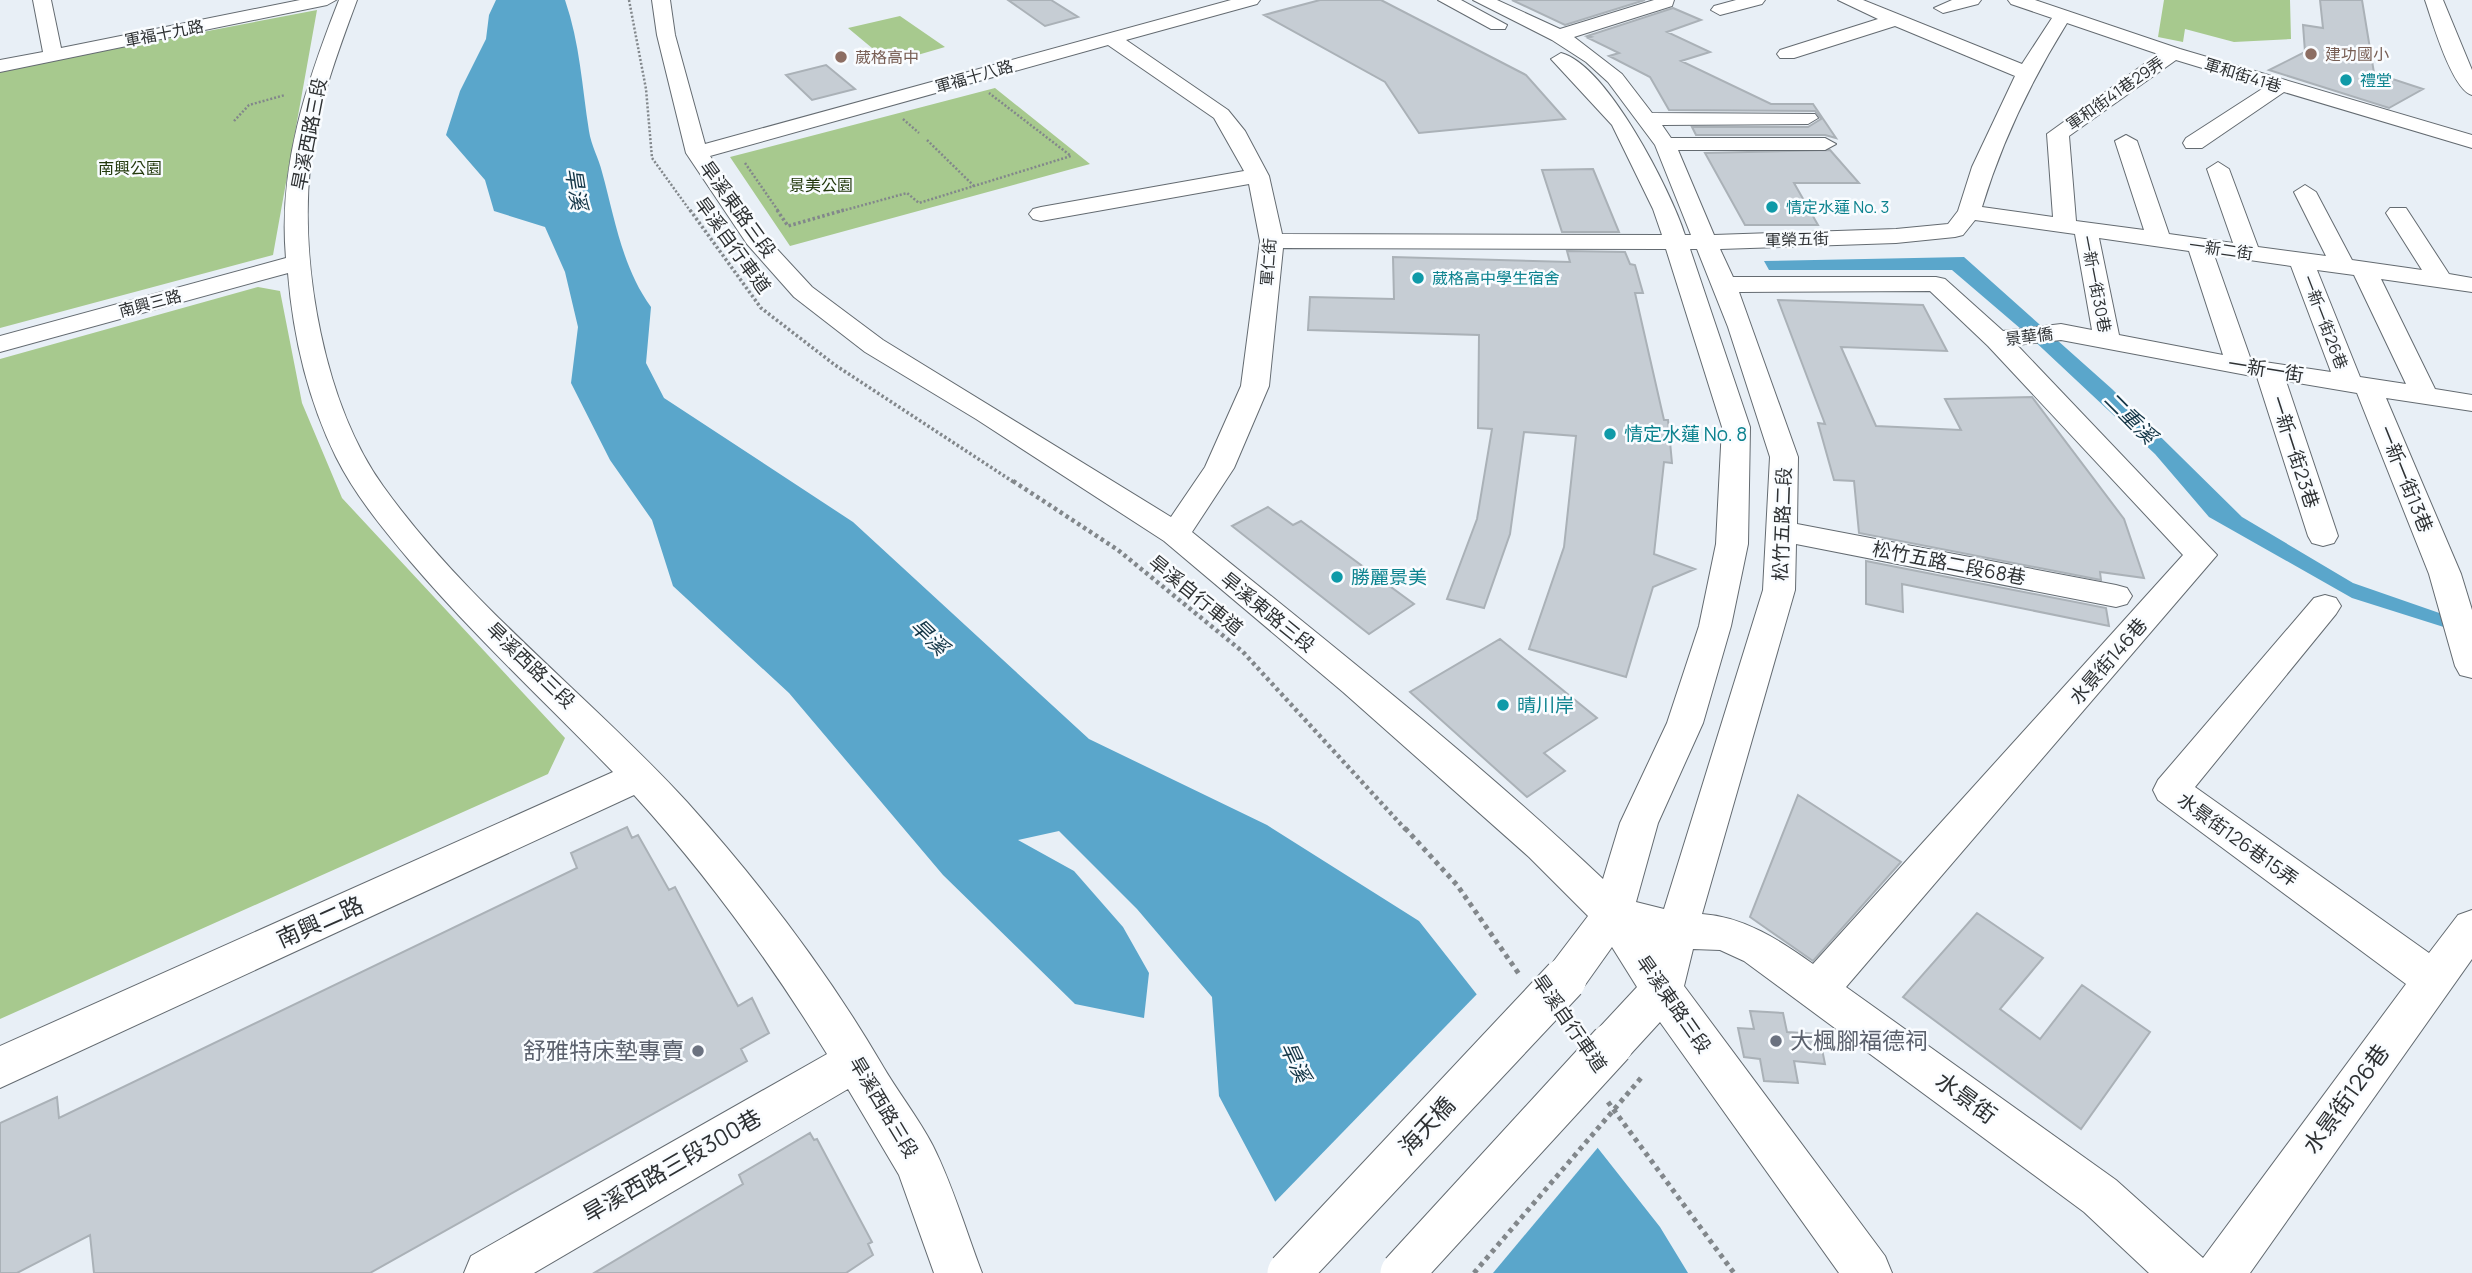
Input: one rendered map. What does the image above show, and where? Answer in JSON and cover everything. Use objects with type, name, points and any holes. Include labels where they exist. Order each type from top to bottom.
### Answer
[{"type":"street","points":[[42,0],[53,55]]},
{"type":"street","name":"軍福十九路","points":[[0,66],[327,0]]},
{"type":"street","name":"旱溪西路三段","points":[[348,0],[319,79],[299,165],[295,215],[318,370],[333,419],[369,488],[423,556],[610,742],[674,812],[766,928],[857,1060],[918,1164],[958,1273]]},
{"type":"street","name":"旱溪東路三段","points":[[661,0],[666,35],[697,153],[755,239],[803,292],[874,346],[986,413],[1175,534],[1501,809],[1613,914],[1662,990],[1868,1273]]},
{"type":"street","name":"軍福十八路","points":[[697,153],[1251,0]]},
{"type":"street","name":"松竹五路二段","points":[[1402,1273],[1662,990],[1676,930],[1701,858],[1779,590],[1782,531],[1784,457],[1741,327],[1722,285],[1661,199],[1621,123],[1573,68],[1549,51],[1447,0]]},
{"type":"street","points":[[1720,10],[1756,0]]},
{"type":"street","points":[[1847,0],[2026,73]]},
{"type":"street","points":[[1943,8],[1972,0]]},
{"type":"street","name":"軍和街41巷","points":[[2017,0],[2172,53],[2472,142]]},
{"type":"street","points":[[2434,0],[2462,52],[2472,89]]},
{"type":"street","name":"松竹五路二段","points":[[1497,2],[1593,58],[1615,78],[1665,144],[1687,191],[1691,242],[1736,427],[1736,490],[1732,544],[1715,626],[1685,723],[1639,823],[1613,914],[1544,979]]},
{"type":"street","points":[[1559,36],[1667,2]]},
{"type":"street","points":[[1969,212],[1983,167],[2026,73],[2062,16]]},
{"type":"street","points":[[1787,54],[1895,20]]},
{"type":"street","name":"軍仁街","points":[[1110,38],[1221,114],[1234,131],[1258,176],[1272,241],[1255,386],[1219,468],[1175,534]]},
{"type":"street","name":"軍和街41巷29弄","points":[[2058,134],[2172,53]]},
{"type":"street","points":[[2194,143],[2280,86]]},
{"type":"street","points":[[1648,119],[1808,118]]},
{"type":"street","name":"一新一街30巷","points":[[2058,134],[2076,226],[2107,341]]},
{"type":"street","points":[[2126,141],[2159,239]]},
{"type":"street","points":[[1665,144],[1825,144]]},
{"type":"street","points":[[2218,169],[2248,253]]},
{"type":"street","points":[[1041,214],[1192,185],[1258,176]]},
{"type":"street","points":[[2305,192],[2354,269],[2424,394]]},
{"type":"street","name":"軍榮五街","points":[[1272,241],[1691,242],[1924,234],[1955,230],[1969,212]]},
{"type":"street","name":"一新二街","points":[[1969,212],[2471,287]]},
{"type":"street","points":[[2398,213],[2441,281]]},
{"type":"street","name":"一新一街23巷","points":[[2199,246],[2254,368],[2323,536]]},
{"type":"street","name":"南興三路","points":[[0,344],[300,262]]},
{"type":"street","name":"一新一街26巷","points":[[2302,262],[2357,383]]},
{"type":"street","points":[[1722,285],[1936,284],[1997,340]]},
{"type":"street","name":"一新一街","points":[[2061,332],[2254,368],[2472,402]]},
{"type":"street","name":"景華僑","points":[[1997,340],[2061,332]]},
{"type":"street","name":"水景街146巷","points":[[1818,989],[2201,555],[1997,340]]},
{"type":"street","name":"一新一街13巷","points":[[2357,383],[2445,574],[2468,654]]},
{"type":"street","name":"松竹五路二段68巷","points":[[1782,531],[2116,596]]},
{"type":"street","name":"水景街126巷15弄","points":[[2325,607],[2171,790],[2432,979]]},
{"type":"street","name":"南興二路","points":[[0,1067],[640,776]]},
{"type":"street","name":"水景街","points":[[1613,914],[1676,930],[1723,933],[1758,948],[2100,1196],[2185,1273]]},
{"type":"street","name":"水景街126巷","points":[[2221,1273],[2472,927]]},
{"type":"street","name":"海天橋","points":[[1289,1273],[1544,979]]},
{"type":"street","name":"旱溪西路三段300巷","points":[[488,1273],[857,1060]]},
{"type":"path","name":"旱溪自行車道","points":[[629,0],[646,89],[652,158],[761,308],[835,365],[1118,550],[1243,652],[1544,979]]},
{"type":"path","points":[[745,157],[745,167],[788,226],[907,193],[919,203],[1070,156],[985,90]]},
{"type":"path","points":[[234,121],[243,107],[285,95]]},
{"type":"path","points":[[913,113],[900,117],[919,132]]},
{"type":"path","points":[[927,140],[975,186]]},
{"type":"path","points":[[1475,1273],[1641,1078]]},
{"type":"path","name":"旱溪自行車道","points":[[1601,1092],[1734,1273]]},
{"type":"green space","points":[[2164,0],[2290,0],[2291,39],[2234,42],[2185,29],[2183,42],[2158,37]]},
{"type":"green space","name":"南興公園","points":[[317,10],[273,255],[0,328],[0,71]]},
{"type":"green space","points":[[900,16],[945,47],[890,63],[848,28]]},
{"type":"green space","name":"景美公園","points":[[995,88],[1090,164],[790,246],[730,157]]},
{"type":"green space","points":[[258,287],[280,291],[302,403],[342,498],[565,738],[548,774],[0,1019],[0,359]]},
{"type":"water","name":"旱溪","points":[[496,0],[565,0],[577,49],[591,141],[601,167],[626,259],[651,307],[646,363],[664,398],[853,522],[1089,739],[1267,825],[1419,921],[1660,1227],[1688,1273],[1313,1273],[1219,1096],[1212,997],[1137,909],[1059,831],[1018,840],[1074,871],[1123,927],[1149,973],[1144,1018],[1075,1004],[943,875],[789,693],[673,586],[652,520],[610,460],[571,383],[578,327],[565,272],[545,227],[494,211],[485,180],[446,135],[460,91],[486,39],[489,15]]},
{"type":"water","name":"二重溪","points":[[1964,257],[2112,389],[2242,517],[2353,583],[2448,616],[2450,629],[2352,598],[2209,517],[2155,454],[2028,335],[1952,270],[1769,270],[1764,261]]},
{"type":"pier","points":[[1479,992],[1600,1145],[1493,1273],[1309,1273],[1272,1205]]},
{"type":"building","points":[[1008,0],[1051,0],[1078,17],[1045,26]]},
{"type":"building","points":[[1320,0],[1381,0],[1526,75],[1565,119],[1419,133],[1385,82],[1264,15]]},
{"type":"building","points":[[1512,0],[1645,0],[1565,25]]},
{"type":"building","points":[[2320,0],[2362,0],[2374,73],[2423,89],[2389,108],[2269,70],[2305,52],[2303,25],[2323,28]]},
{"type":"building","points":[[1673,8],[1701,20],[1667,32],[1710,52],[1681,61],[1771,104],[1813,104],[1836,138],[1825,135],[1696,135],[1692,127],[1808,127],[1821,119],[1815,111],[1669,110],[1650,77],[1609,56],[1619,53],[1587,36]]},
{"type":"building","points":[[826,65],[855,89],[812,100],[786,75]]},
{"type":"building","points":[[1830,150],[1859,183],[1794,183],[1818,225],[1745,225],[1705,153]]},
{"type":"building","points":[[1593,169],[1619,232],[1562,232],[1542,170]]},
{"type":"building","points":[[1567,251],[1625,252],[1630,264],[1635,265],[1643,293],[1635,293],[1664,420],[1668,420],[1672,463],[1664,462],[1654,554],[1695,569],[1653,587],[1626,677],[1529,649],[1564,547],[1576,436],[1524,432],[1510,534],[1484,608],[1447,599],[1477,519],[1492,429],[1478,428],[1479,335],[1308,330],[1310,297],[1394,299],[1393,257],[1570,262]]},
{"type":"building","points":[[1778,300],[1923,305],[1947,351],[1841,347],[1876,426],[1961,430],[1945,399],[2032,397],[2124,519],[2144,578],[2100,572],[2101,580],[1859,533],[1854,481],[1834,480],[1818,423],[1825,424]]},
{"type":"building","name":"勝麗景美","points":[[1268,507],[1293,525],[1301,521],[1414,604],[1369,634],[1232,526]]},
{"type":"building","points":[[1866,561],[2106,608],[2109,626],[1902,584],[1903,612],[1866,604]]},
{"type":"building","name":"晴川岸","points":[[1500,639],[1597,718],[1544,753],[1565,771],[1527,797],[1410,692]]},
{"type":"building","points":[[1798,795],[1901,862],[1813,961],[1750,917]]},
{"type":"building","points":[[627,827],[632,838],[638,835],[669,890],[675,887],[738,1006],[752,998],[769,1033],[741,1049],[747,1061],[370,1273],[94,1273],[90,1235],[17,1273],[0,1273],[0,1123],[57,1097],[59,1118],[577,868],[571,853]]},
{"type":"building","points":[[1977,913],[2043,958],[2000,1009],[2040,1039],[2082,985],[2150,1032],[2081,1129],[1903,997]]},
{"type":"building","points":[[1750,1011],[1783,1013],[1787,1032],[1819,1034],[1825,1064],[1794,1061],[1798,1083],[1764,1081],[1760,1059],[1744,1057],[1738,1028],[1754,1029]]},
{"type":"building","points":[[810,1133],[814,1140],[817,1139],[872,1242],[868,1244],[873,1255],[846,1273],[594,1273],[743,1184],[739,1175]]},
{"type":"place","name":"建功國小","points":[[2311,54]]},
{"type":"place","name":"葳格高中","points":[[841,57]]},
{"type":"place","name":"禮堂","points":[[2346,80]]},
{"type":"place","name":"情定水蓮 No. 3","points":[[1772,207]]},
{"type":"place","name":"葳格高中學生宿舍","points":[[1418,278]]},
{"type":"place","name":"情定水蓮 No. 8","points":[[1610,434]]},
{"type":"place","name":"勝麗景美","points":[[1337,577]]},
{"type":"place","name":"晴川岸","points":[[1503,705]]},
{"type":"place","name":"大楓腳福德祠","points":[[1776,1041]]},
{"type":"place","name":"舒雅特床墊專賣","points":[[698,1051]]}]
